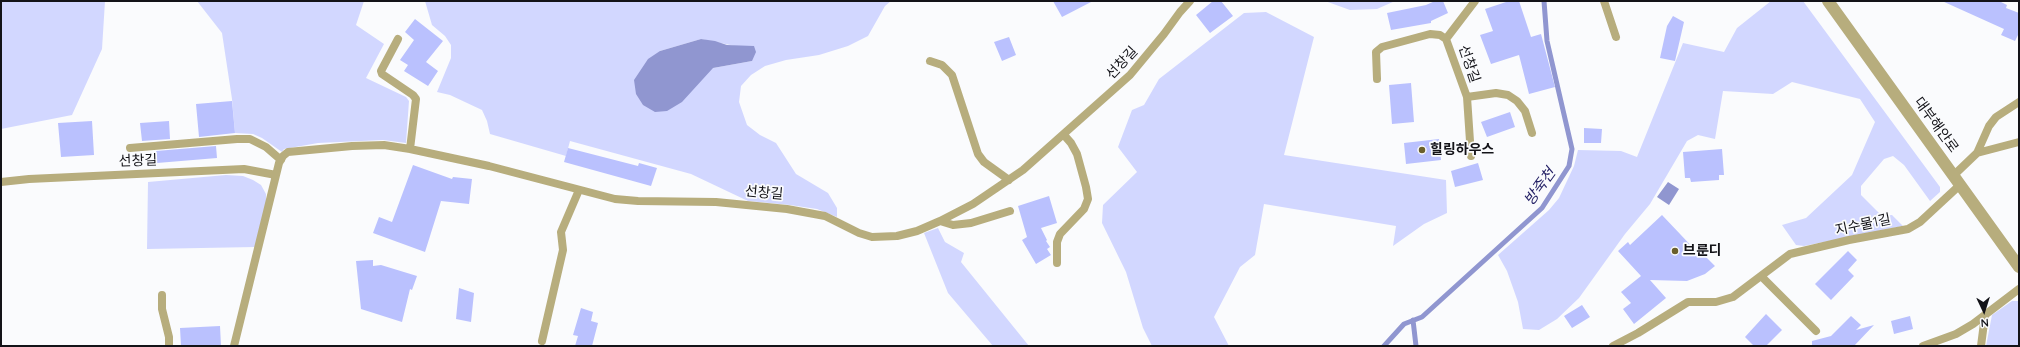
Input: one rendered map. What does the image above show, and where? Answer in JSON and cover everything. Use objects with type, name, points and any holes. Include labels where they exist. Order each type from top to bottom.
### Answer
[{"type":"street","name":"대부해안로","points":[[1828,1],[2019,267]]},
{"type":"lane","name":"선창길","points":[[130,148],[250,139],[266,147],[281,160],[288,152],[384,145],[489,166],[615,199],[638,201],[716,202],[807,211],[825,216],[859,233],[872,237],[897,236],[916,231],[940,221],[973,204],[1009,180],[1064,136],[1130,75],[1190,1]]},
{"type":"lane","name":"선창길","points":[[1446,39],[1475,1]]},
{"type":"lane","points":[[1604,1],[1616,37]]},
{"type":"lane","name":"선창길","points":[[1378,78],[1376,52],[1382,47],[1430,34],[1440,35],[1446,39],[1467,97],[1471,156]]},
{"type":"lane","points":[[398,39],[381,66],[381,71],[382,74],[413,95],[416,99],[410,149]]},
{"type":"lane","points":[[930,61],[942,66],[952,75],[978,154],[992,169],[1009,180]]},
{"type":"lane","name":"선창길","points":[[1467,97],[1496,93],[1508,95],[1517,101],[1525,111],[1532,133]]},
{"type":"lane","name":"지수물1길","points":[[1613,346],[1638,333],[1680,306],[1695,301],[1725,300],[1736,294],[1790,254],[1849,240],[1908,229],[1920,222],[1977,153],[1996,117],[2019,102]]},
{"type":"lane","points":[[1058,263],[1057,242],[1060,234],[1084,209],[1088,199],[1077,154],[1071,143],[1064,136]]},
{"type":"lane","name":"지수물1길","points":[[1977,153],[2019,142]]},
{"type":"lane","points":[[234,346],[281,160]]},
{"type":"lane","name":"선창길","points":[[1,182],[29,178],[244,169],[276,175]]},
{"type":"lane","points":[[542,341],[563,250],[561,232],[578,190]]},
{"type":"lane","points":[[940,221],[953,225],[971,223],[1010,212]]},
{"type":"lane","points":[[1761,276],[1816,331]]},
{"type":"lane","points":[[1923,346],[1956,334],[1985,315],[2019,289]]},
{"type":"lane","points":[[162,295],[162,309],[169,346]]},
{"type":"lane","points":[[1981,346],[1985,315]]},
{"type":"shaded area","points":[[1,1],[105,1],[102,49],[72,115],[1,129]]},
{"type":"shaded area","points":[[197,1],[364,1],[356,25],[384,44],[366,78],[406,97],[409,101],[406,143],[383,140],[318,143],[284,149],[282,152],[262,138],[253,134],[235,133],[232,99],[222,33]]},
{"type":"shaded area","points":[[425,1],[891,1],[885,6],[868,36],[848,46],[819,55],[786,60],[765,66],[751,75],[741,86],[739,102],[747,125],[760,135],[776,143],[796,174],[828,193],[837,208],[837,217],[817,209],[748,201],[691,174],[570,141],[566,156],[490,134],[487,121],[482,110],[450,95],[437,92],[451,58],[451,45],[445,36],[432,25]],"holes":[[[701,39],[735,46],[752,61],[713,68],[660,51]]]},
{"type":"shaded area","points":[[1325,1],[1395,1],[1377,9],[1350,10]]},
{"type":"shaded area","points":[[1771,1],[1803,1],[1940,187],[1940,192],[1930,201],[1904,165],[1893,156],[1884,159],[1861,186],[1861,195],[1882,216],[1892,215],[1903,226],[1804,246],[1796,245],[1782,225],[1806,218],[1852,175],[1875,122],[1860,99],[1792,82],[1773,94],[1723,91],[1715,139],[1698,135],[1687,141],[1650,204],[1625,234],[1579,298],[1557,319],[1539,330],[1523,329],[1518,302],[1507,271],[1498,255],[1549,210],[1559,198],[1574,166],[1578,150],[1621,151],[1637,157],[1683,43],[1724,52],[1737,28]]},
{"type":"shaded area","points":[[1266,12],[1314,37],[1284,155],[1446,180],[1447,213],[1424,224],[1393,246],[1396,226],[1264,204],[1255,255],[1240,267],[1214,317],[1229,346],[1152,346],[1143,328],[1126,272],[1102,223],[1103,205],[1137,172],[1118,147],[1132,110],[1144,105],[1159,79],[1244,13]]},
{"type":"shaded area","points":[[701,39],[727,45],[754,46],[756,52],[752,61],[713,68],[682,102],[667,111],[655,112],[643,105],[636,94],[634,80],[648,59],[660,51]]},
{"type":"shaded area","points":[[226,175],[243,176],[253,180],[261,185],[266,194],[266,205],[255,247],[147,249],[148,182]]},
{"type":"shaded area","points":[[1668,182],[1679,189],[1669,205],[1657,197]]},
{"type":"shaded area","points":[[938,228],[945,242],[964,253],[961,262],[1029,346],[993,346],[948,293],[924,233]]},
{"type":"shaded area","points":[[2012,301],[2019,301],[2019,346],[1986,346],[1992,315]]},
{"type":"building","points":[[1053,1],[1093,1],[1062,17]]},
{"type":"building","points":[[1213,1],[1221,1],[1233,16],[1210,33],[1196,15]]},
{"type":"building","points":[[1435,1],[1443,1],[1448,13],[1431,21],[1431,23],[1391,30],[1387,13],[1426,5]]},
{"type":"building","points":[[1509,1],[1519,1],[1531,37],[1541,34],[1555,87],[1529,94],[1519,55],[1491,64],[1480,35],[1493,31],[1485,9]]},
{"type":"building","points":[[1942,1],[1999,1],[2007,5],[2006,8],[2019,13],[2019,33],[2015,41],[2001,35],[2004,29]]},
{"type":"building","points":[[1673,16],[1684,22],[1675,61],[1660,58],[1667,26]]},
{"type":"building","points":[[415,19],[443,41],[426,62],[438,71],[428,86],[404,71],[408,65],[400,60],[414,40],[405,32]]},
{"type":"building","points":[[1009,37],[1016,55],[1002,61],[994,42]]},
{"type":"building","points":[[1411,83],[1414,122],[1392,124],[1389,85]]},
{"type":"building","points":[[232,101],[235,133],[199,137],[196,104]]},
{"type":"building","points":[[1510,112],[1515,127],[1487,137],[1481,122]]},
{"type":"building","points":[[92,121],[94,155],[61,157],[58,123]]},
{"type":"building","points":[[169,121],[170,139],[142,141],[140,123]]},
{"type":"building","points":[[1584,128],[1602,129],[1601,143],[1584,143]]},
{"type":"building","points":[[1439,139],[1441,160],[1406,164],[1404,143]]},
{"type":"building","points":[[216,146],[217,158],[157,163],[156,151]]},
{"type":"building","points":[[568,148],[638,166],[639,163],[657,168],[651,186],[564,162]]},
{"type":"building","points":[[1722,149],[1724,175],[1719,175],[1719,180],[1691,182],[1690,178],[1685,178],[1683,152]]},
{"type":"building","points":[[1478,163],[1483,180],[1455,187],[1451,171]]},
{"type":"building","points":[[413,165],[452,179],[453,177],[472,179],[469,204],[441,201],[425,252],[373,233],[379,217],[392,222]]},
{"type":"building","points":[[1049,196],[1057,223],[1041,228],[1050,247],[1047,249],[1051,255],[1036,264],[1022,240],[1027,237],[1018,206]]},
{"type":"building","points":[[1662,215],[1699,254],[1701,252],[1715,266],[1705,274],[1687,281],[1650,280],[1666,298],[1634,324],[1623,309],[1631,303],[1621,292],[1641,276],[1618,251],[1628,242],[1630,245]]},
{"type":"building","points":[[1848,251],[1857,260],[1848,270],[1854,276],[1831,300],[1815,284]]},
{"type":"building","points":[[373,260],[373,266],[381,265],[417,276],[412,290],[410,289],[402,322],[361,309],[356,261]]},
{"type":"building","points":[[459,288],[474,293],[471,322],[456,319]]},
{"type":"building","points":[[1582,305],[1590,317],[1572,328],[1564,316]]},
{"type":"building","points":[[581,308],[593,312],[591,321],[598,323],[592,346],[575,346],[578,336],[573,335]]},
{"type":"building","points":[[1766,314],[1782,330],[1766,346],[1754,346],[1745,337]]},
{"type":"building","points":[[1851,316],[1861,325],[1856,330],[1874,325],[1854,346],[1812,346],[1812,341],[1831,336]]},
{"type":"building","points":[[1910,316],[1913,329],[1894,334],[1891,321]]},
{"type":"building","points":[[220,326],[221,346],[181,346],[180,328]]},
{"type":"waterway","name":"방죽천","points":[[1384,346],[1404,324],[1422,317],[1542,208],[1569,166],[1572,149],[1547,41],[1544,1]]},
{"type":"waterway","points":[[1413,320],[1416,346]]},
{"type":"place","name":"힐링하우스","points":[[1422,150]]},
{"type":"place","name":"브룬디","points":[[1675,251]]}]
